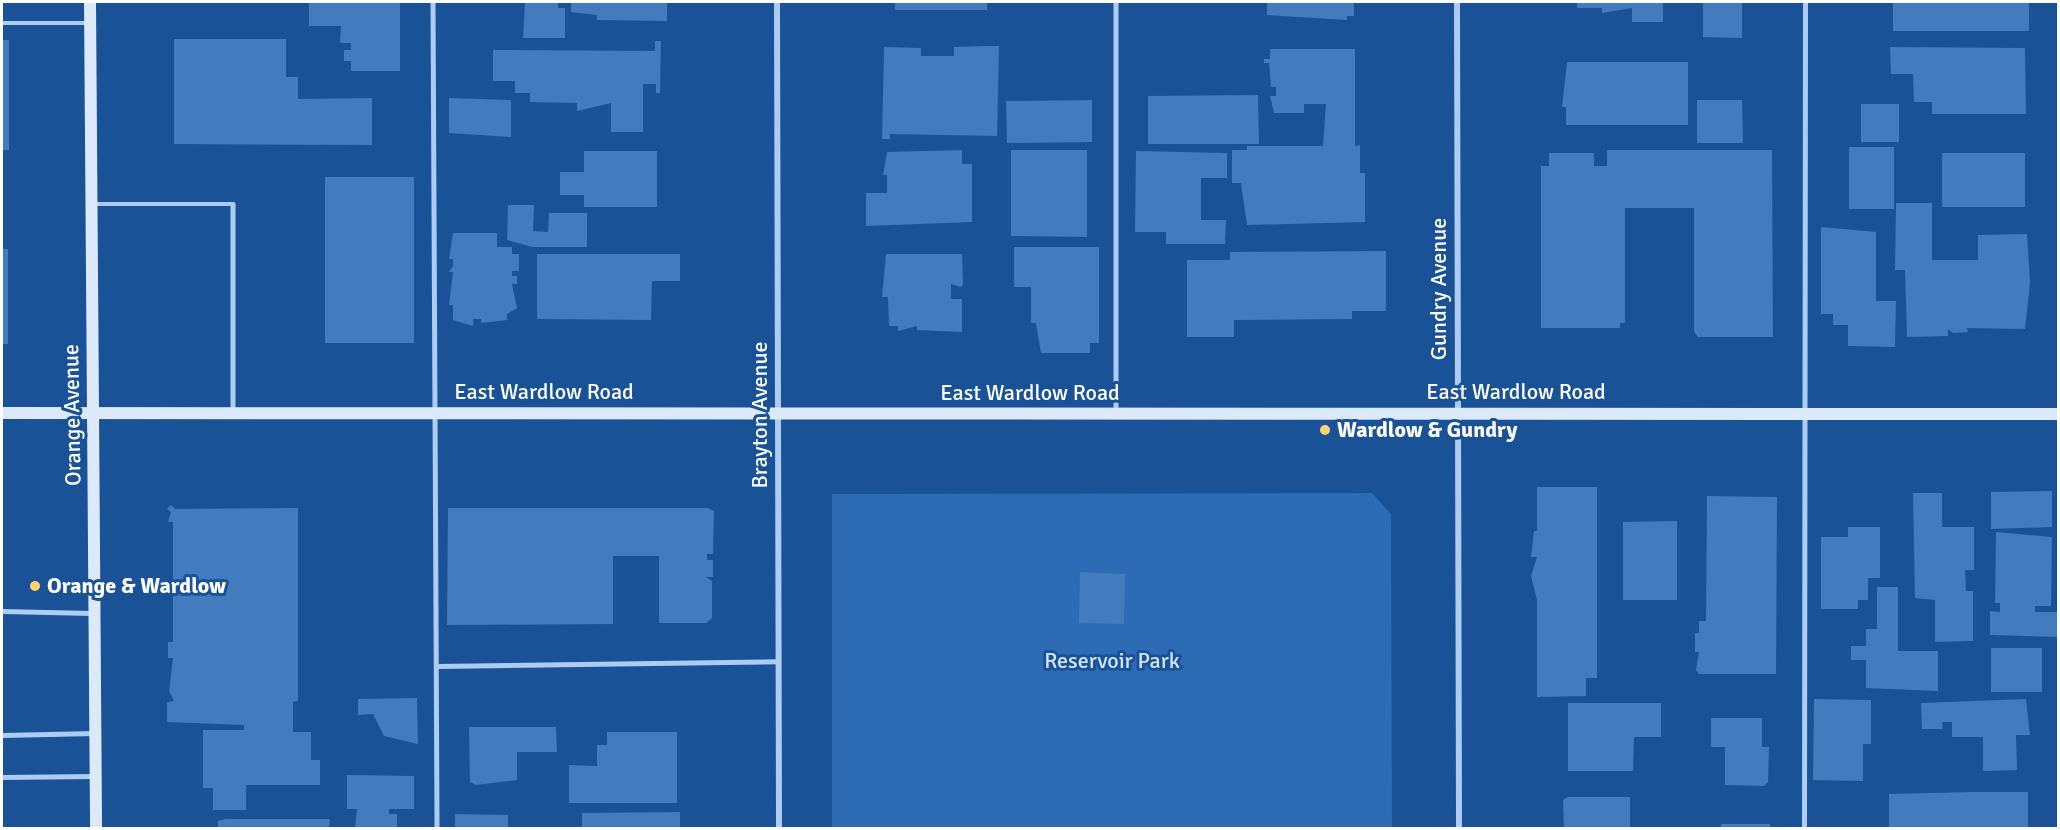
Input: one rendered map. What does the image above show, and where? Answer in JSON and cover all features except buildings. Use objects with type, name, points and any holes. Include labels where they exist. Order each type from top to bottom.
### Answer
[{"type":"main road","name":"Orange Avenue","points":[[90,2],[96,828]]},
{"type":"main road","name":"East Wardlow Road","points":[[2,413],[234,411],[2058,414]]},
{"type":"street","name":"Brayton Avenue","points":[[777,2],[779,828]]},
{"type":"street","name":"Gundry Avenue","points":[[1457,2],[1459,828]]},
{"type":"lane","points":[[433,2],[437,828]]},
{"type":"lane","points":[[1116,2],[1116,414]]},
{"type":"lane","points":[[1804,828],[1805,2]]},
{"type":"lane","points":[[2,23],[90,23]]},
{"type":"lane","points":[[92,204],[234,204],[234,411]]},
{"type":"lane","points":[[2,611],[96,613]]},
{"type":"lane","points":[[437,666],[778,661]]},
{"type":"lane","points":[[2,735],[96,733]]},
{"type":"lane","points":[[2,777],[96,776]]},
{"type":"green space","name":"Reservoir Park","points":[[1372,493],[1391,514],[1392,828],[832,828],[832,494]]},
{"type":"place","name":"Wardlow & Gundry","points":[[1325,430]]},
{"type":"place","name":"Orange & Wardlow","points":[[35,586]]}]
